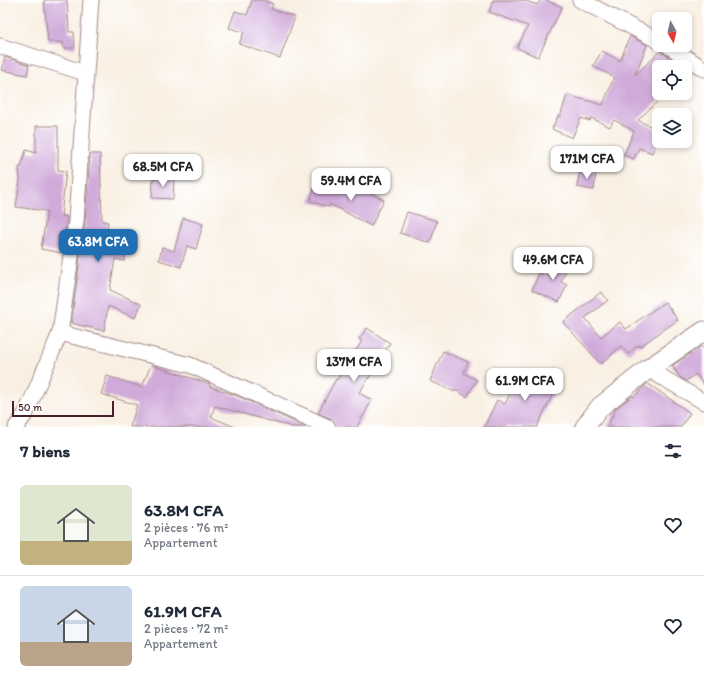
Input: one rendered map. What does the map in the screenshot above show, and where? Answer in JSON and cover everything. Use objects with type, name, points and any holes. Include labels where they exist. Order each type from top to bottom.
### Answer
[{"type":"street","points":[[16,427],[26,413],[60,333],[76,221],[91,0]]},
{"type":"street","points":[[580,0],[652,37]]},
{"type":"street","points":[[0,46],[85,73]]},
{"type":"street","points":[[678,52],[704,69]]},
{"type":"street","points":[[585,427],[600,406],[648,369],[704,331]]},
{"type":"street","points":[[60,333],[190,365],[328,427]]},
{"type":"street","points":[[648,369],[704,402]]},
{"type":"building","points":[[44,0],[67,0],[69,32],[74,32],[75,48],[63,48],[63,42],[48,42]]},
{"type":"building","points":[[252,0],[263,0],[273,4],[271,9],[295,17],[280,58],[239,44],[244,32],[229,28],[235,11],[247,15]]},
{"type":"building","points":[[493,0],[522,0],[538,5],[540,0],[546,0],[562,7],[538,57],[517,48],[528,26],[489,12]]},
{"type":"building","points":[[630,36],[647,45],[635,75],[659,52],[661,52],[673,60],[652,60],[652,100],[659,100],[638,120],[652,127],[652,148],[654,148],[652,153],[639,148],[634,159],[624,155],[634,131],[614,120],[610,127],[591,118],[590,121],[581,118],[572,138],[552,129],[558,116],[560,117],[567,95],[603,105],[614,77],[593,66],[602,51],[620,61]]},
{"type":"building","points":[[5,57],[29,65],[27,75],[2,70]]},
{"type":"building","points":[[36,126],[58,126],[58,170],[66,171],[61,216],[67,217],[62,253],[41,249],[47,211],[16,207],[20,180],[19,167],[21,167],[26,150],[36,153]]},
{"type":"building","points":[[90,154],[100,154],[102,221],[108,222],[106,239],[127,242],[125,261],[115,259],[110,290],[141,304],[135,318],[108,306],[104,331],[71,323],[85,222]]},
{"type":"building","points":[[580,170],[596,172],[594,190],[577,187]]},
{"type":"building","points":[[153,178],[174,179],[173,199],[152,198]]},
{"type":"building","points":[[346,181],[384,200],[371,226],[330,204],[329,207],[310,201],[315,186],[341,195]]},
{"type":"building","points":[[407,212],[437,221],[430,243],[400,233]]},
{"type":"building","points":[[183,218],[203,224],[196,249],[187,246],[181,267],[159,260],[162,247],[174,251]]},
{"type":"building","points":[[559,256],[570,261],[561,282],[567,285],[559,302],[532,290],[539,273],[549,277]]},
{"type":"building","points":[[601,292],[608,300],[585,318],[601,337],[620,322],[626,329],[665,302],[678,320],[639,347],[638,345],[628,354],[621,346],[601,364],[563,322]]},
{"type":"building","points":[[367,328],[390,343],[372,369],[374,370],[359,393],[372,400],[357,427],[337,427],[332,419],[318,413],[336,379],[337,380],[362,341],[359,339]]},
{"type":"building","points":[[701,346],[704,350],[704,385],[696,374],[686,381],[680,377],[672,366]]},
{"type":"building","points":[[443,351],[468,362],[464,373],[477,380],[467,397],[456,390],[455,392],[430,381]]},
{"type":"building","points":[[151,365],[210,384],[209,386],[238,396],[306,427],[292,427],[215,406],[211,417],[235,427],[130,427],[137,405],[101,394],[107,376],[142,387]]},
{"type":"building","points":[[522,370],[538,378],[542,370],[560,379],[537,427],[484,427],[497,400],[505,404]]},
{"type":"building","points":[[647,383],[690,413],[681,427],[607,427],[616,408],[632,396],[634,397]]}]
